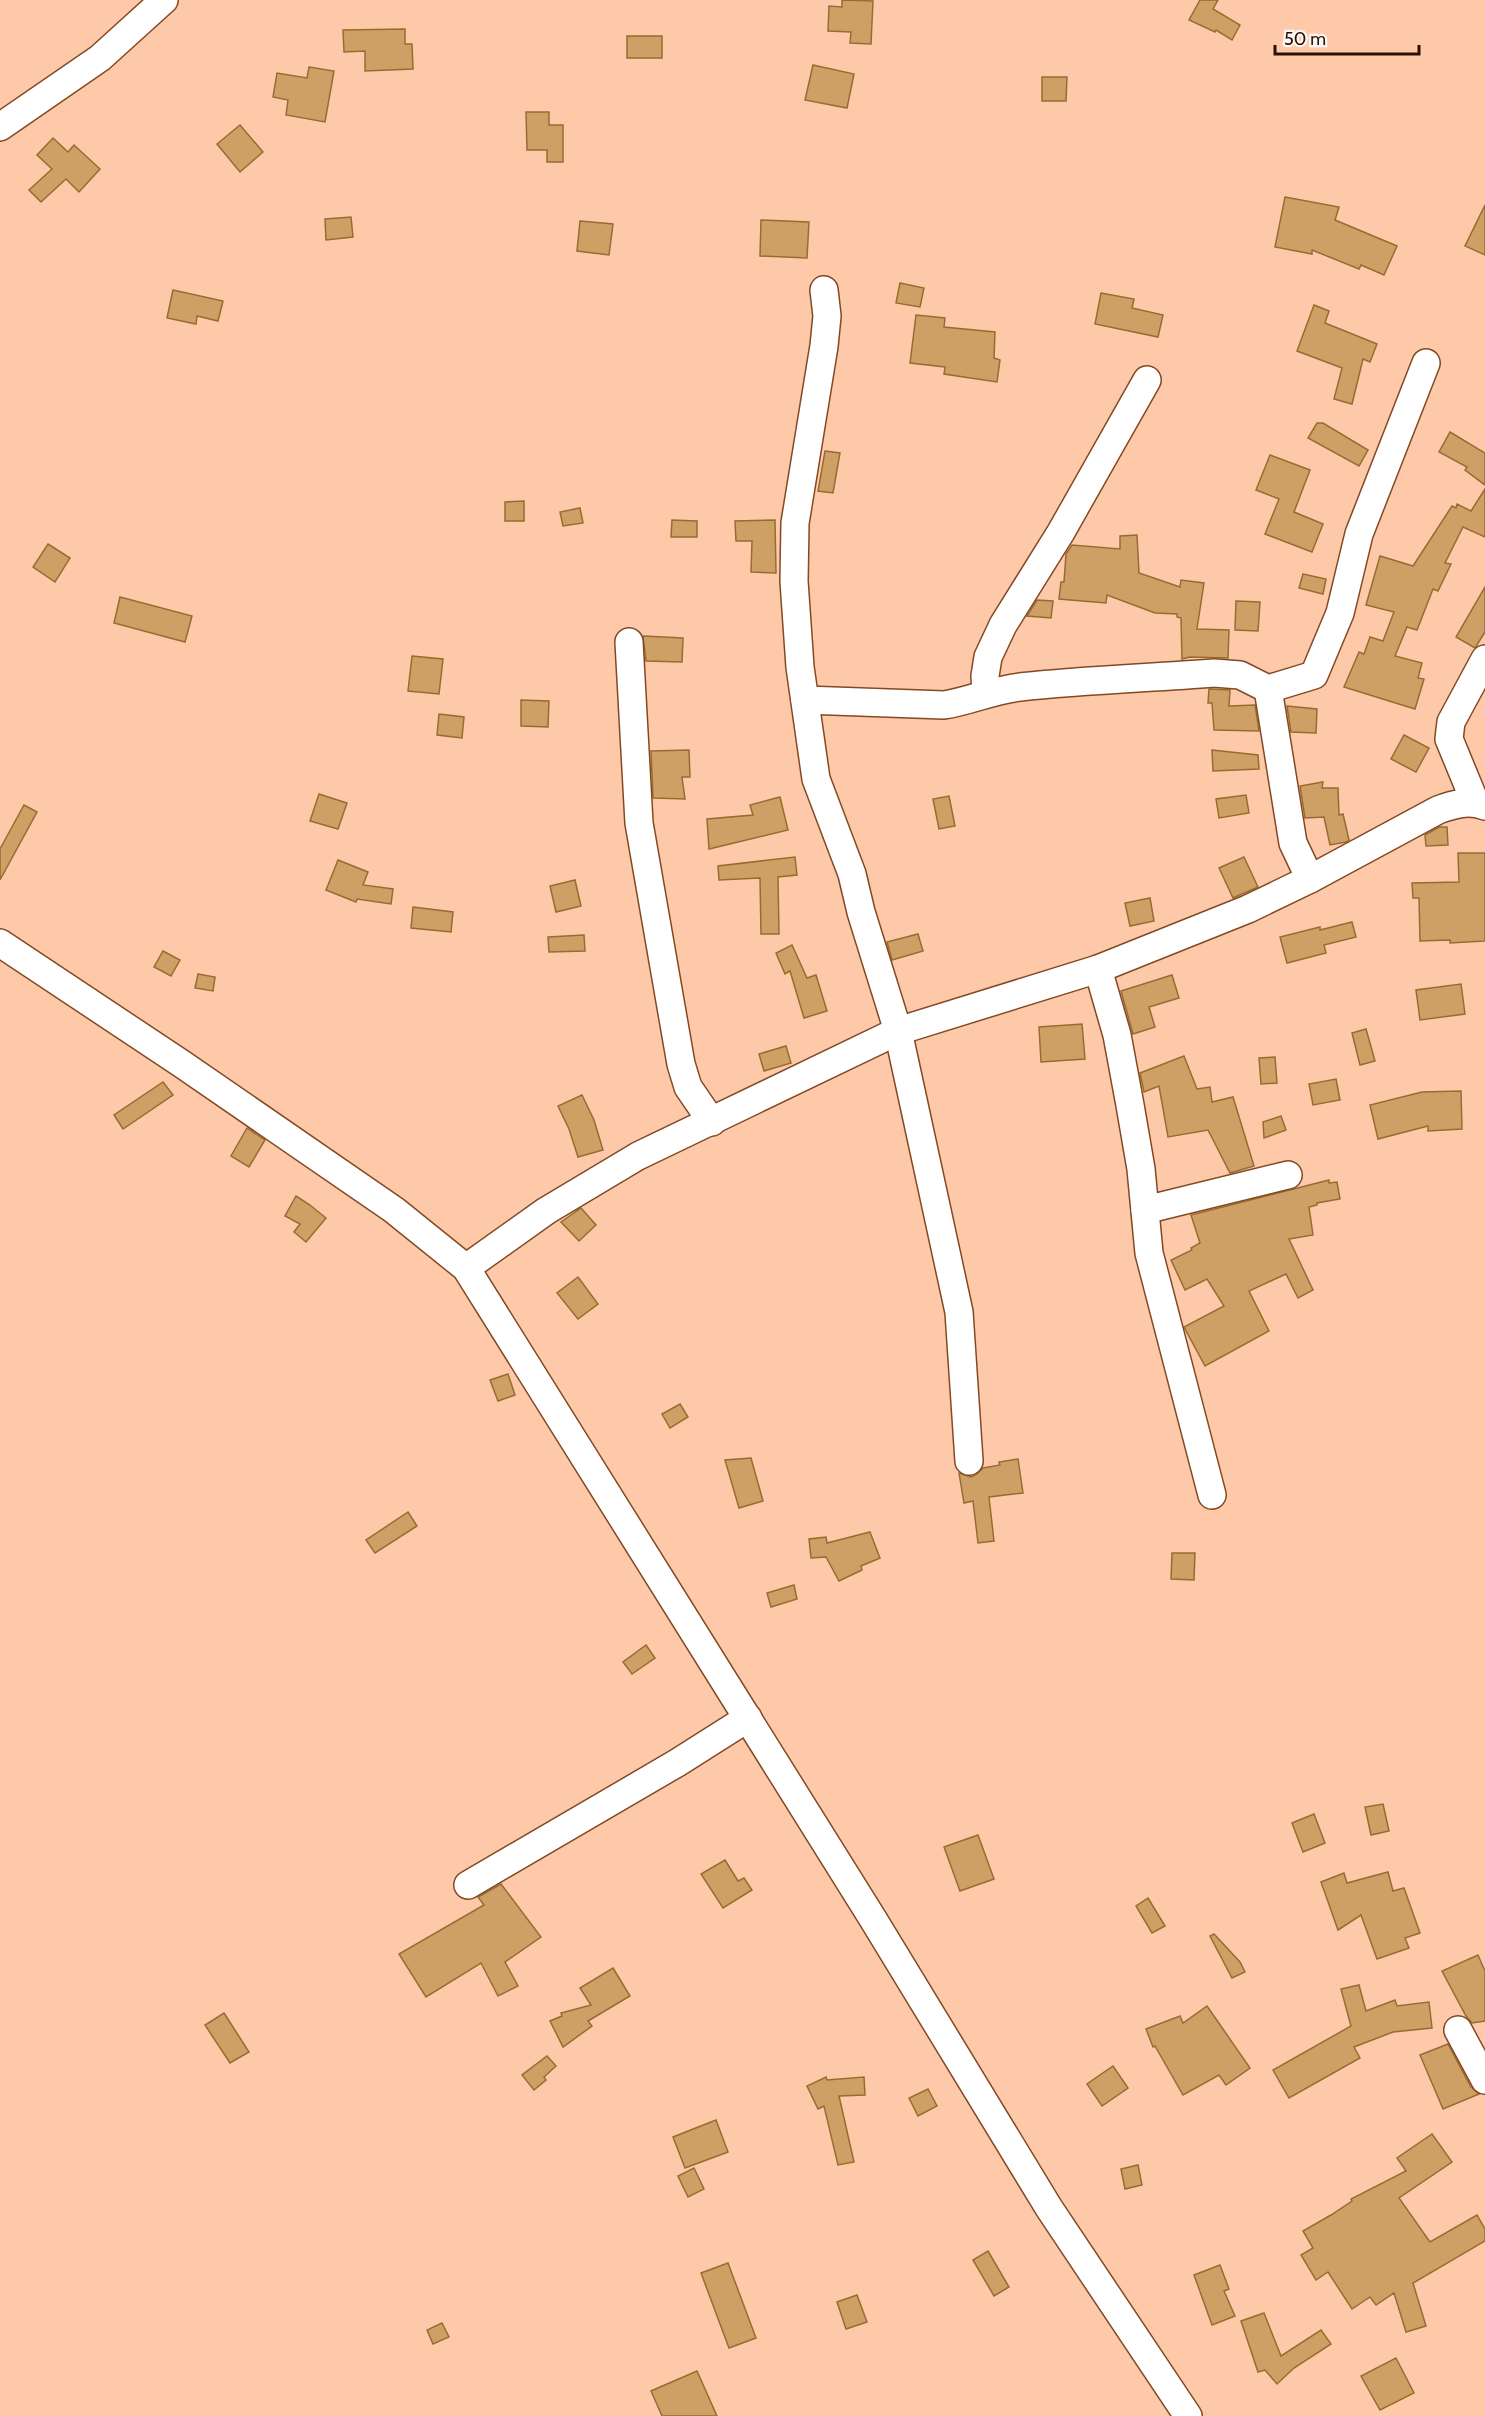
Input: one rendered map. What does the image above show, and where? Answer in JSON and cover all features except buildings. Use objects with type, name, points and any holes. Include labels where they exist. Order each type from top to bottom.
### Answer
[{"type":"street","points":[[0,128],[100,58],[165,0]]},
{"type":"street","points":[[824,290],[827,316],[824,346],[795,523],[794,581],[804,700],[816,779],[852,874],[861,912],[898,1031],[959,1312],[969,1461]]},
{"type":"street","points":[[804,700],[944,705],[965,702],[986,693],[1019,687],[1214,673],[1240,675],[1268,689],[1314,675],[1340,613],[1359,534],[1426,363]]},
{"type":"street","points":[[986,693],[985,676],[988,657],[1003,625],[1061,532],[1147,380]]},
{"type":"street","points":[[629,642],[639,823],[649,892],[681,1064],[688,1087],[712,1122]]},
{"type":"street","points":[[466,1268],[546,1211],[638,1156],[898,1031],[1098,969],[1248,909],[1310,879],[1438,810],[1456,804],[1480,804],[1449,739],[1451,722],[1485,659]]},
{"type":"street","points":[[1268,689],[1293,843],[1310,879]]},
{"type":"street","points":[[0,944],[183,1064],[394,1210],[466,1268],[748,1718],[1049,2208],[1188,2416]]},
{"type":"street","points":[[1098,969],[1117,1035],[1141,1169],[1149,1253],[1212,1495]]},
{"type":"street","points":[[1145,1210],[1288,1175]]},
{"type":"street","points":[[468,1885],[677,1763],[748,1718]]},
{"type":"street","points":[[1458,2030],[1485,2080]]}]
